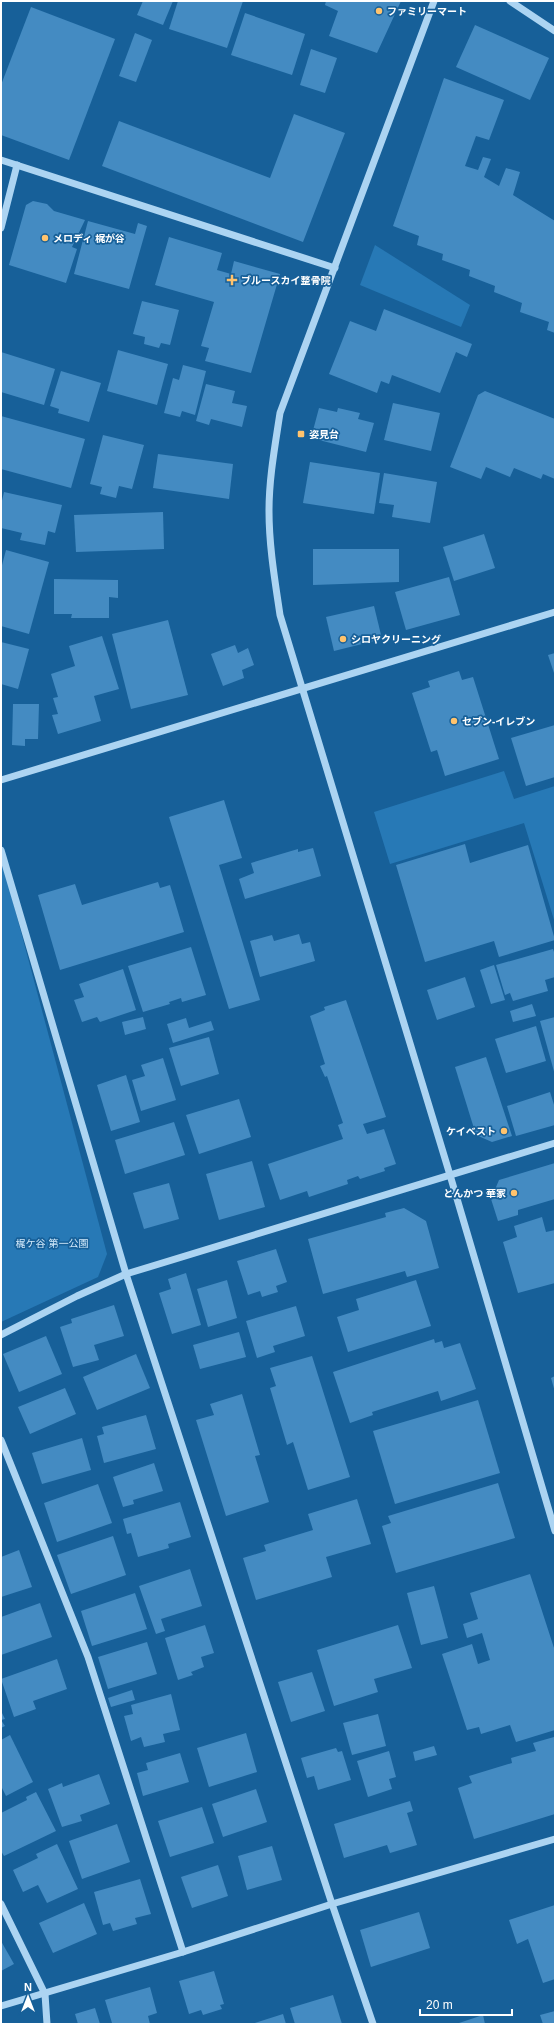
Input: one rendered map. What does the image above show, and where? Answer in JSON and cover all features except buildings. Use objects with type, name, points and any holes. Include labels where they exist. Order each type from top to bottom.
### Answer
[{"type":"street","points":[[434,1],[280,413],[273,455],[269,511],[273,565],[280,615],[450,1175],[555,1531]]},
{"type":"street","points":[[510,1],[555,31]]},
{"type":"street","points":[[1,160],[335,268]]},
{"type":"street","points":[[1,228],[17,165]]},
{"type":"street","points":[[1,780],[555,612]]},
{"type":"street","points":[[1,850],[126,1274],[332,1904],[373,2024]]},
{"type":"street","points":[[1,1335],[77,1296],[126,1274],[555,1143]]},
{"type":"street","points":[[1,1440],[88,1657],[183,1952]]},
{"type":"street","points":[[1,2006],[183,1952],[332,1904],[555,1839]]},
{"type":"street","points":[[1,1904],[45,1994],[47,2024]]},
{"type":"green space","points":[[375,245],[470,305],[461,327],[360,285]]},
{"type":"green space","points":[[504,771],[514,799],[555,786],[555,923],[524,823],[390,864],[374,812]]},
{"type":"green space","name":"梶ケ谷 第一公園","points":[[1,857],[107,1254],[98,1277],[1,1322]]},
{"type":"place","name":"ファミリーマート","points":[[379,11]]},
{"type":"place","name":"メロディ 梶が谷","points":[[45,238]]},
{"type":"place","name":"ブルースカイ整骨院","points":[[232,280]]},
{"type":"place","name":"姿見台","points":[[301,434]]},
{"type":"place","name":"シロヤクリーニング","points":[[343,639]]},
{"type":"place","name":"セブン-イレブン","points":[[454,721]]},
{"type":"place","name":"ケイベスト","points":[[504,1131]]},
{"type":"place","name":"とんかつ 華家","points":[[514,1193]]}]
